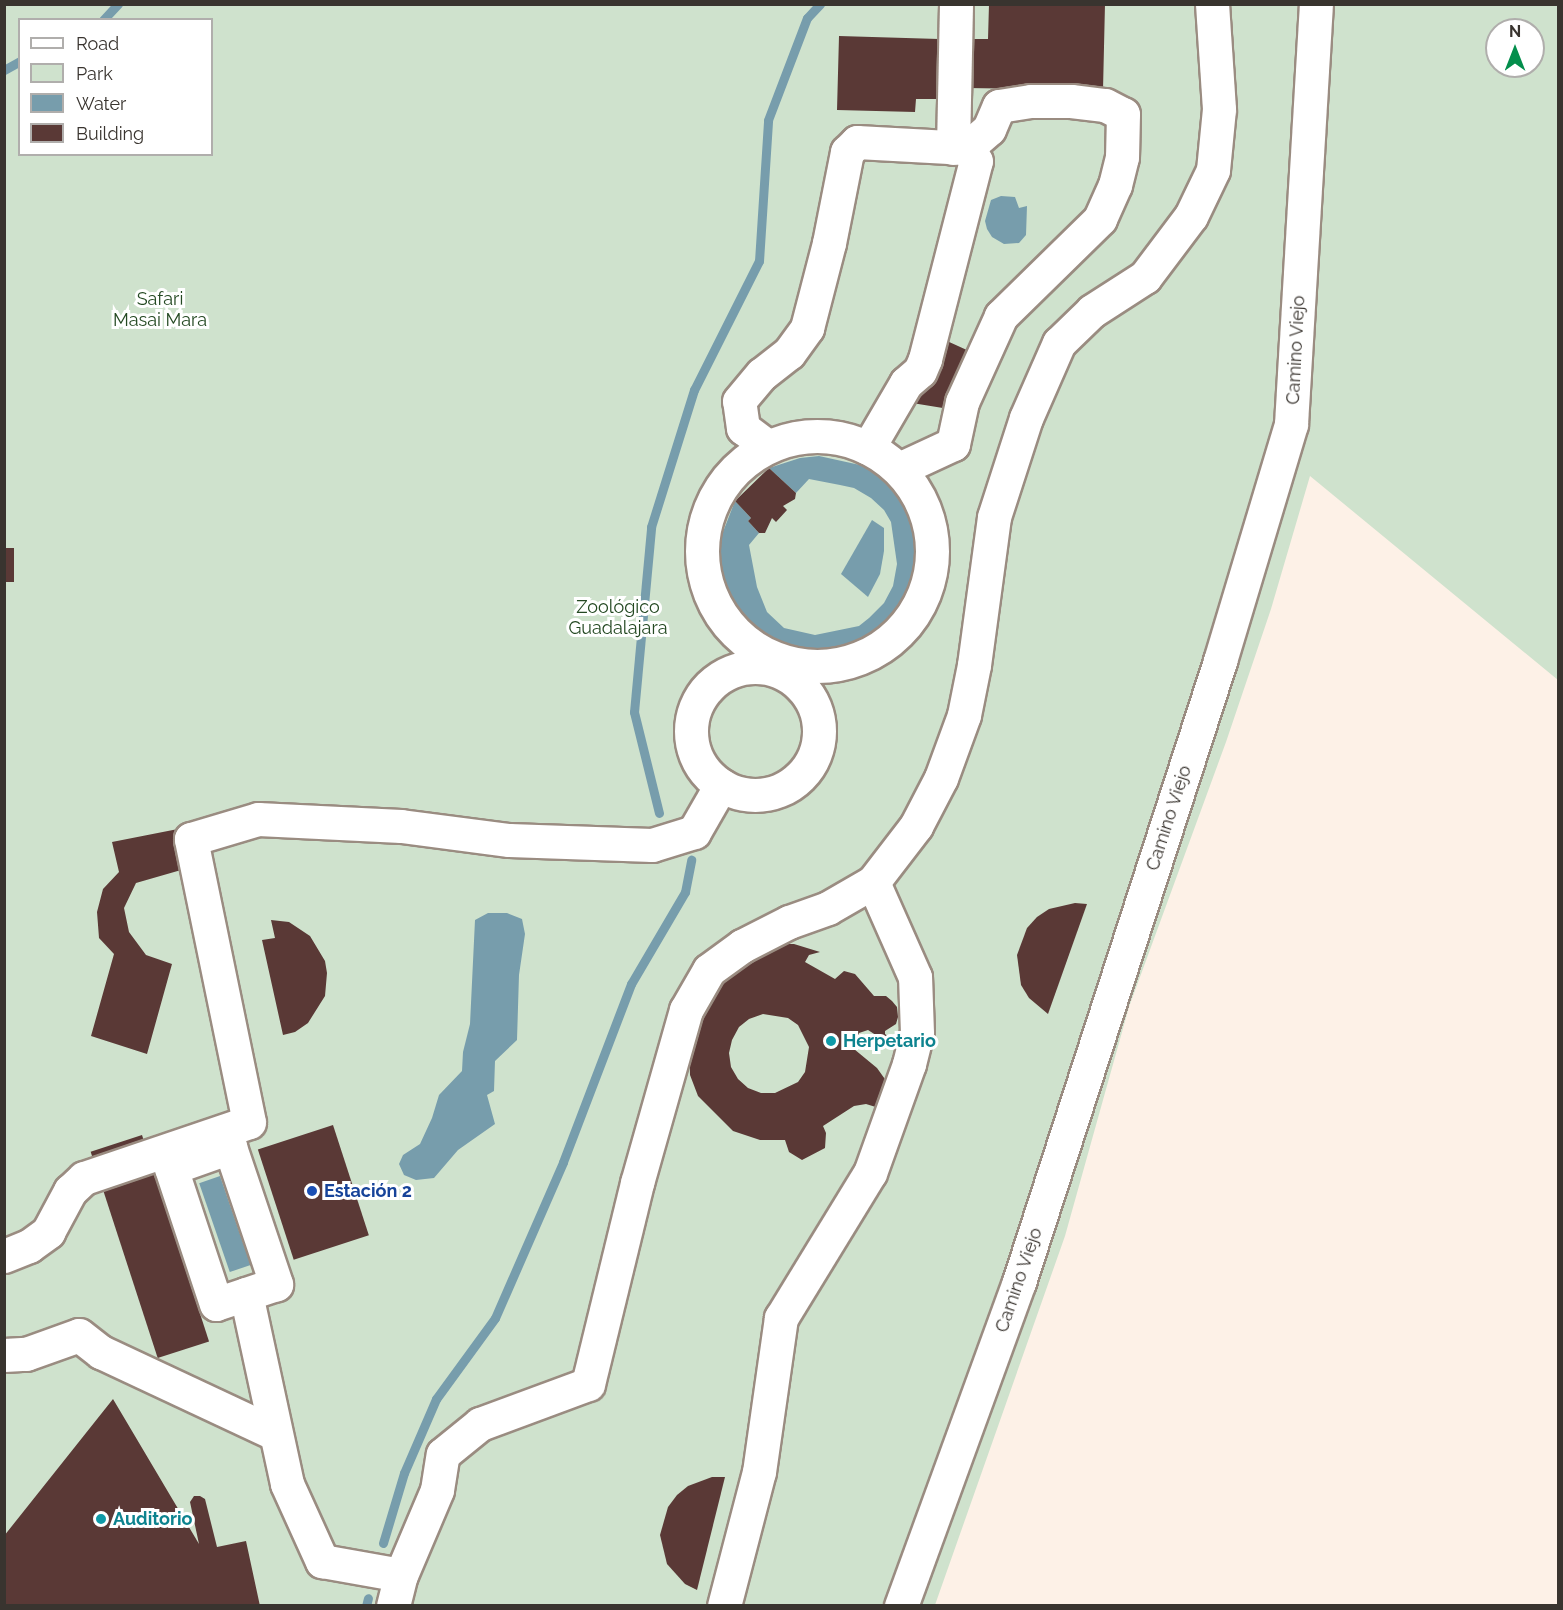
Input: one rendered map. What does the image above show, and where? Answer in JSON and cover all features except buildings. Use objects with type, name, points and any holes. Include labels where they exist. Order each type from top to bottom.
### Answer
[{"type":"street","points":[[956,4],[960,148]]},
{"type":"street","points":[[246,1294],[274,1433],[287,1484],[322,1561],[397,1590],[437,1490],[443,1454],[480,1424],[588,1384],[637,1183],[669,1077],[686,1010],[709,970],[742,946],[789,922],[828,908],[873,882],[916,826],[941,778],[964,715],[974,664],[994,517],[1026,418],[1059,343],[1092,311],[1145,277],[1191,216],[1213,170],[1219,109],[1212,4]]},
{"type":"street","name":"Camino Viejo","points":[[901,1605],[1019,1282],[1216,673],[1291,424],[1316,4]]},
{"type":"street","points":[[899,470],[953,444],[962,402],[1001,316],[1100,219],[1115,185],[1122,157],[1123,114],[1105,105],[1071,101],[1031,101],[999,106],[989,129],[960,148]]},
{"type":"street","points":[[767,446],[742,428],[739,400],[762,374],[789,353],[807,328],[829,243],[847,152],[857,142],[893,142],[960,148],[976,161],[925,359],[920,370],[906,383],[868,448]]},
{"type":"street","points":[[767,446],[747,458],[726,479],[710,505],[701,542],[704,578],[718,611],[735,632],[775,664],[795,681],[809,697],[818,718],[819,741],[813,760],[803,773],[784,788],[765,795],[745,795],[721,785],[705,771],[696,757],[691,731],[693,714],[704,693],[716,680],[734,671],[775,664],[817,666],[847,662],[883,646],[913,615],[930,578],[933,554],[932,532],[925,507],[899,470],[868,448],[846,439],[822,435],[793,438],[767,446]]},
{"type":"street","points":[[4,1256],[29,1246],[48,1232],[70,1191],[84,1178],[197,1149],[230,1147],[276,1284],[216,1304],[171,1168],[197,1149],[249,1122],[191,839],[258,819],[401,825],[509,840],[652,845],[694,832],[721,785]]},
{"type":"street","points":[[724,1605],[759,1472],[781,1318],[870,1173],[909,1064],[917,1033],[915,977],[873,882]]},
{"type":"street","points":[[4,1355],[26,1354],[79,1335],[101,1352],[274,1433]]},
{"type":"green space","name":"Zoológico Guadalajara","points":[[5,5],[1558,5],[1558,680],[1310,476],[1271,609],[1226,742],[1129,1007],[1065,1236],[935,1605],[5,1606]]},
{"type":"water","points":[[1001,196],[1015,197],[1019,208],[1027,206],[1026,235],[1019,243],[1004,244],[992,237],[987,229],[985,221],[991,200]]},
{"type":"water","points":[[819,456],[860,465],[878,475],[897,494],[911,517],[917,537],[918,563],[912,589],[890,624],[874,637],[854,647],[836,652],[811,654],[789,649],[766,639],[744,620],[729,598],[720,567],[721,537],[735,501],[751,518],[748,521],[759,533],[749,545],[757,587],[767,612],[784,628],[815,635],[859,626],[869,618],[884,603],[893,586],[897,564],[891,522],[884,510],[871,498],[854,488],[809,479],[796,493],[769,468],[800,458]]},
{"type":"water","points":[[872,520],[884,528],[884,551],[880,574],[868,597],[841,574]]},
{"type":"water","points":[[488,913],[507,913],[522,919],[525,934],[519,975],[517,1040],[495,1061],[494,1091],[487,1095],[495,1124],[458,1150],[434,1178],[416,1180],[404,1175],[399,1164],[403,1155],[420,1144],[439,1095],[462,1071],[463,1052],[470,1024],[475,920]]},
{"type":"water","points":[[220,1176],[251,1265],[230,1272],[199,1183]]},
{"type":"waterway","points":[[105,18],[118,4]]},
{"type":"waterway","points":[[659,813],[634,712],[651,527],[694,390],[759,261],[768,120],[807,18],[820,4]]},
{"type":"waterway","points":[[4,70],[18,62]]},
{"type":"waterway","points":[[383,1543],[404,1473],[436,1399],[495,1318],[563,1162],[631,984],[685,892],[691,860]]},
{"type":"waterway","points":[[366,1606],[368,1598]]},
{"type":"place","name":"Herpetario","points":[[831,1041]]},
{"type":"place","name":"Estación 2","points":[[312,1191]]},
{"type":"place","name":"Auditorio","points":[[101,1519]]},
{"type":"park label","name":"Safari Masai Mara","points":[[160,310]]}]
